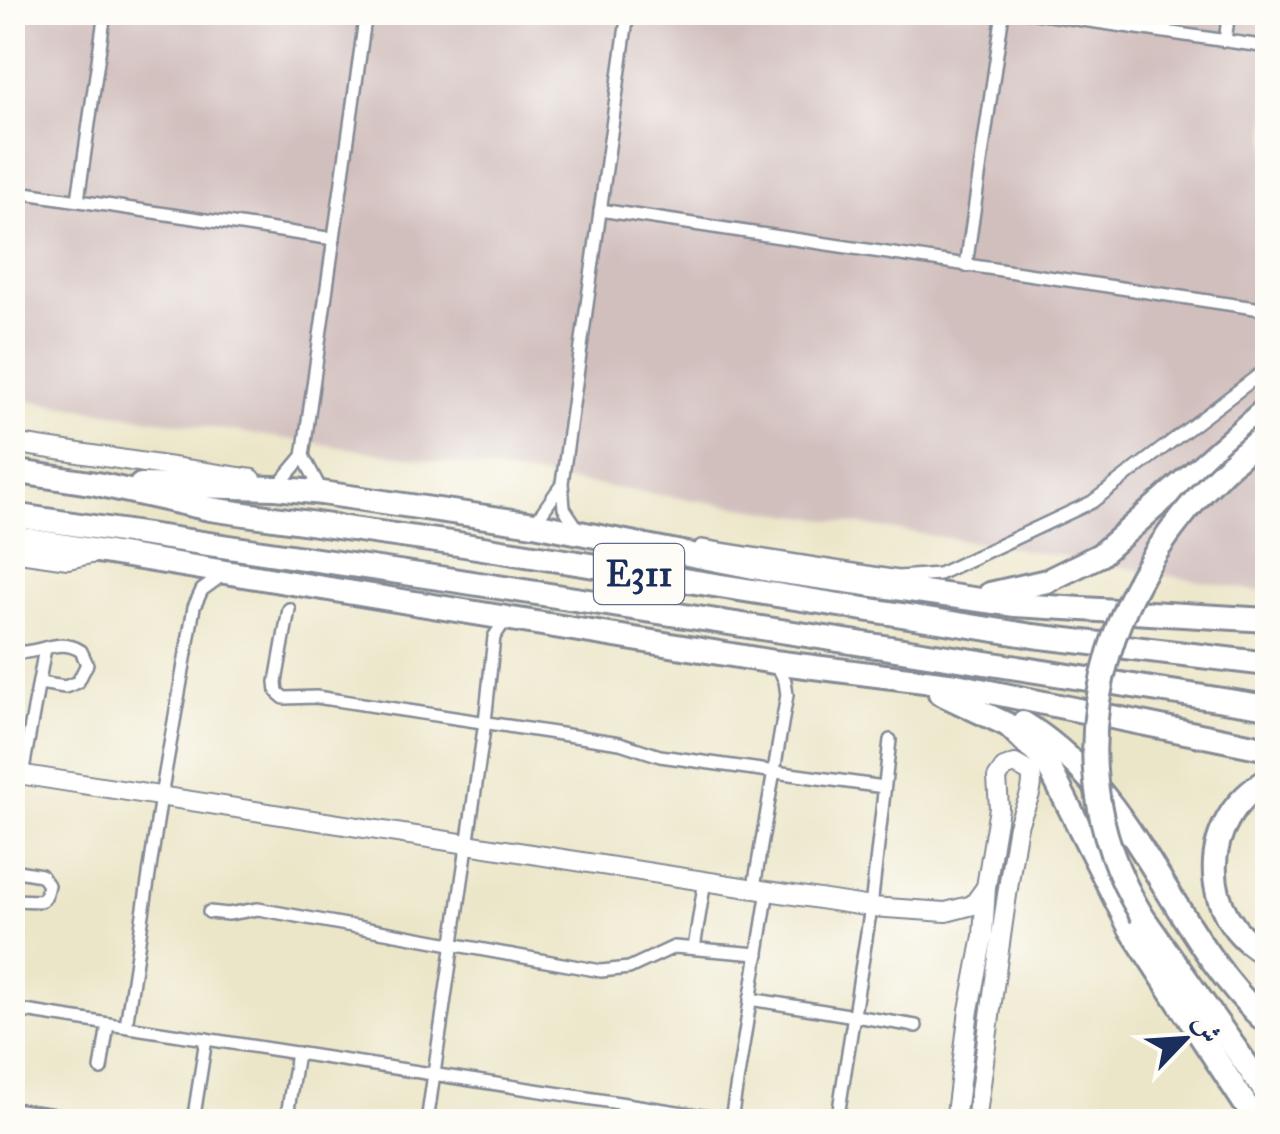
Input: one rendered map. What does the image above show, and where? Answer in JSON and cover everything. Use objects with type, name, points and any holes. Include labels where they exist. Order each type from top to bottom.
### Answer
[{"type":"highway","points":[[960,596],[1020,589],[1047,581],[1100,555],[1268,407]]},
{"type":"highway","points":[[1268,433],[1220,474],[1170,533],[1128,603],[1103,670],[1093,736],[1098,807],[1114,864],[1142,916],[1268,1095]]},
{"type":"highway","name":"E311","points":[[12,471],[97,484],[210,509],[458,544],[1033,636],[1268,664]]},
{"type":"highway","points":[[97,484],[276,488],[322,493],[581,532],[769,570],[1044,608],[1268,620]]},
{"type":"highway","name":"E311","points":[[12,515],[1268,707]]},
{"type":"highway","points":[[12,537],[506,620],[774,662],[956,685],[1268,749]]},
{"type":"highway","points":[[900,678],[982,702],[1038,732],[1063,751],[1108,797],[1216,967],[1268,1024]]},
{"type":"highway","points":[[900,678],[977,708],[1008,725],[1036,749],[1057,778],[1130,928],[1246,1111],[1257,1122]]},
{"type":"highway","points":[[1268,780],[1242,798],[1229,813],[1213,862],[1224,912],[1247,941],[1268,955]]},
{"type":"street","points":[[78,200],[105,12]]},
{"type":"street","points":[[12,443],[234,476],[276,488],[303,456],[366,12]]},
{"type":"street","points":[[581,532],[564,508],[562,483],[628,12]]},
{"type":"street","points":[[966,266],[1003,12]]},
{"type":"street","points":[[1028,12],[1268,48]]},
{"type":"street","points":[[1225,40],[1229,12]]},
{"type":"street","points":[[12,191],[334,239]]},
{"type":"street","points":[[600,210],[1268,310]]},
{"type":"street","points":[[613,538],[652,538],[898,577],[923,577],[970,562],[1071,514],[1114,488],[1268,368]]},
{"type":"street","points":[[303,456],[322,493]]},
{"type":"street","points":[[534,524],[562,483]]},
{"type":"street","points":[[12,550],[68,560],[98,552]]},
{"type":"street","points":[[126,1026],[161,796],[197,598],[208,584],[226,573]]},
{"type":"street","points":[[289,610],[276,682],[280,696],[316,697],[485,722],[620,743],[660,756],[884,787]]},
{"type":"street","points":[[427,1122],[494,637],[506,620]]},
{"type":"street","points":[[12,652],[28,653],[63,644],[76,646],[85,657],[86,671],[72,686],[39,682]]},
{"type":"street","points":[[44,648],[17,774],[871,907],[946,912],[973,905],[986,887]]},
{"type":"street","points":[[12,1009],[736,1121],[758,954],[773,773],[786,695],[785,681],[774,662]]},
{"type":"street","points":[[837,1122],[871,907],[890,740]]},
{"type":"street","points":[[955,1120],[983,936],[986,887],[999,808],[998,778],[1004,768],[1022,765],[1030,773],[1033,785],[1019,816],[976,1122]]},
{"type":"street","points":[[12,870],[41,876],[48,886],[40,901],[12,900]]},
{"type":"street","points":[[694,948],[706,880]]},
{"type":"street","points":[[209,912],[228,914],[258,909],[608,972],[649,961],[669,948],[758,954]]},
{"type":"street","points":[[946,912],[970,922],[983,936]]},
{"type":"street","points":[[750,999],[916,1026]]},
{"type":"street","points":[[101,1069],[108,1024]]},
{"type":"street","points":[[193,1122],[206,1039]]},
{"type":"street","points":[[286,1122],[297,1053]]},
{"type":"street","points":[[12,1109],[104,1121]]},
{"type":"shaded area","points":[[12,13],[1267,13],[1267,593],[1008,547],[13,398]]}]
